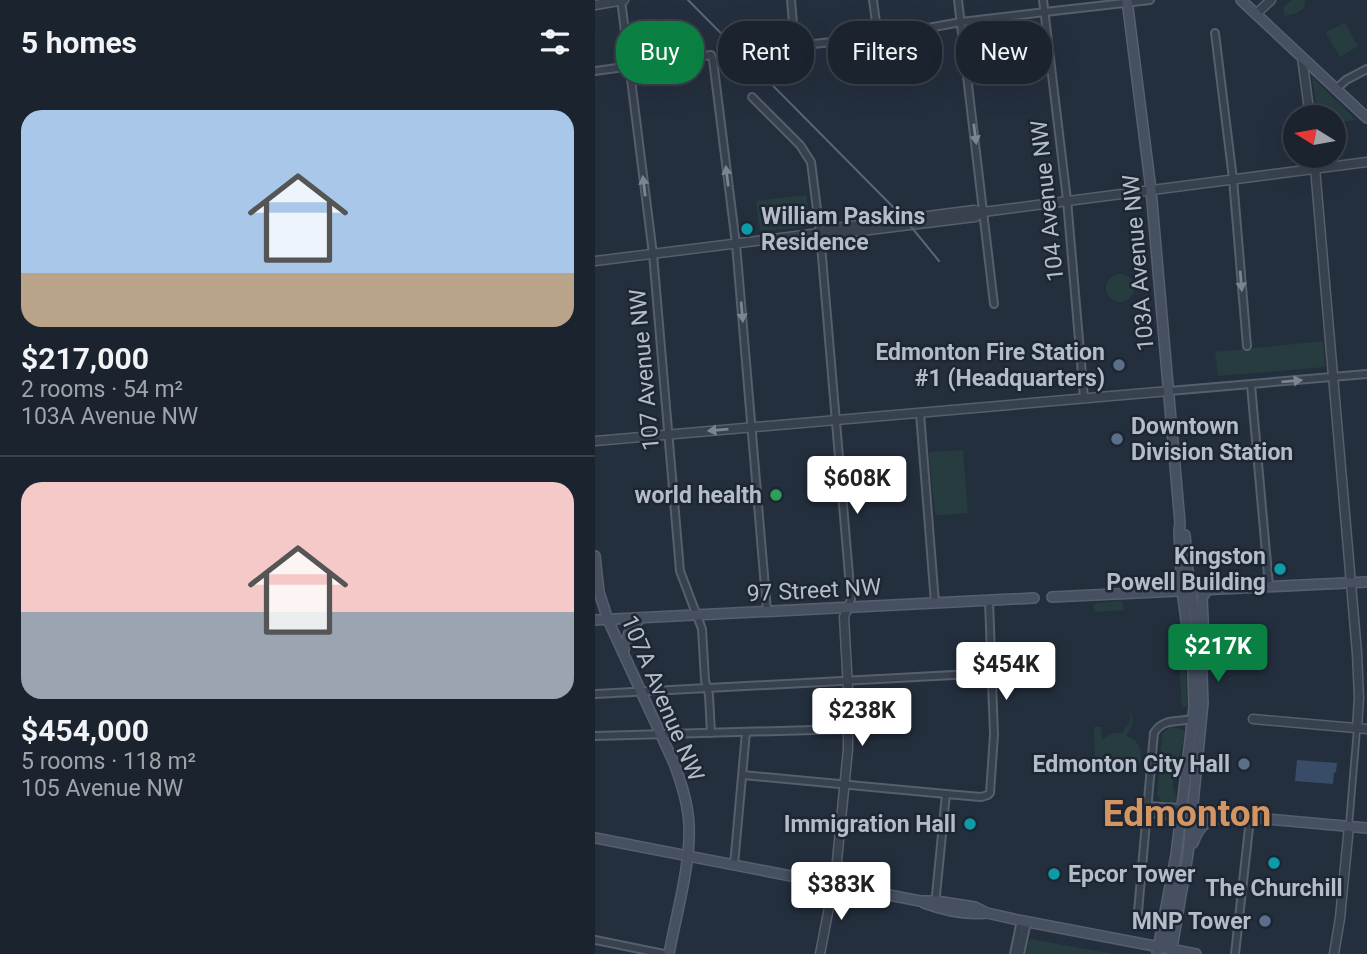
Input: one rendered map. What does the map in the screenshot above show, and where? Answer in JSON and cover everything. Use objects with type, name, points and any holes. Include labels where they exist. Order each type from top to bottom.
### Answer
[{"type":"main road","points":[[1241,0],[1367,118]]},
{"type":"main road","name":"103A Avenue NW","points":[[1127,1],[1151,190],[1197,718],[1188,854],[1171,951]]},
{"type":"main road","name":"107A Avenue NW","points":[[595,556],[599,592],[608,620],[676,769],[689,824],[688,856]]},
{"type":"main road","points":[[1052,597],[1367,582]]},
{"type":"main road","points":[[1201,650],[1204,644],[1202,598],[1208,589]]},
{"type":"main road","name":"103A Avenue NW","points":[[1158,950],[1203,689],[1201,650],[1186,590]]},
{"type":"main road","name":"97 Street NW","points":[[595,620],[1034,598]]},
{"type":"main road","points":[[623,653],[629,630],[641,618]]},
{"type":"main road","points":[[1182,812],[1367,828]]},
{"type":"main road","points":[[1192,813],[1215,819]]},
{"type":"main road","points":[[1188,854],[1198,830],[1208,821],[1252,818]]},
{"type":"main road","points":[[595,838],[935,904],[973,915],[987,913],[1158,950],[1196,954]]},
{"type":"main road","points":[[666,954],[688,856]]},
{"type":"main road","points":[[1171,951],[1168,939],[1175,899],[1175,863]]},
{"type":"street","points":[[595,5],[622,0]]},
{"type":"street","name":"107 Avenue NW","points":[[622,0],[624,21]]},
{"type":"street","points":[[790,0],[792,21]]},
{"type":"street","points":[[873,0],[876,21]]},
{"type":"street","points":[[958,0],[961,21]]},
{"type":"street","name":"104 Avenue NW","points":[[1043,0],[1067,200],[1084,398]]},
{"type":"street","points":[[969,21],[1150,0]]},
{"type":"street","points":[[1257,14],[1271,0]]},
{"type":"street","points":[[1215,33],[1233,179],[1247,346]]},
{"type":"street","points":[[704,56],[711,55],[736,244],[767,611]]},
{"type":"street","points":[[1302,57],[1308,105]]},
{"type":"street","points":[[595,71],[616,68]]},
{"type":"street","points":[[1336,89],[1346,80],[1367,69]]},
{"type":"street","name":"107 Avenue NW","points":[[631,84],[653,254],[680,571],[702,629],[711,733]]},
{"type":"street","points":[[969,84],[994,304]]},
{"type":"street","points":[[752,97],[800,145],[811,162],[820,233],[851,599],[844,617],[848,680],[845,784],[834,884],[820,954]]},
{"type":"street","points":[[1346,164],[1367,162]]},
{"type":"street","points":[[595,261],[975,217],[983,212],[1316,168],[1362,729],[1349,826],[1341,918],[1334,954]]},
{"type":"street","points":[[595,441],[1367,374]]},
{"type":"street","points":[[1251,384],[1269,586]]},
{"type":"street","points":[[920,413],[935,603]]},
{"type":"street","points":[[743,775],[981,797],[988,795],[994,735],[989,601]]},
{"type":"street","points":[[595,694],[991,673]]},
{"type":"street","points":[[1137,923],[1154,736],[1157,728],[1164,723],[1197,718]]},
{"type":"street","points":[[1253,719],[1362,729]]},
{"type":"street","points":[[595,736],[848,729]]},
{"type":"street","points":[[734,865],[746,732]]},
{"type":"street","points":[[935,904],[946,794]]},
{"type":"street","points":[[1148,809],[1182,812]]},
{"type":"street","points":[[1235,954],[1252,818]]},
{"type":"street","points":[[1014,954],[1024,921]]},
{"type":"street","points":[[1020,954],[1024,921]]},
{"type":"street","points":[[595,940],[666,954]]},
{"type":"green space","points":[[1292,0],[1305,0],[1304,8],[1284,16],[1284,7]]},
{"type":"green space","points":[[1345,23],[1358,46],[1340,57],[1326,34]]},
{"type":"green space","points":[[1312,77],[1341,105],[1316,105]]},
{"type":"green space","points":[[1346,110],[1356,120],[1346,121]]},
{"type":"green space","points":[[806,195],[810,223],[808,226],[760,232],[756,201]]},
{"type":"green space","points":[[1120,274],[1130,278],[1134,288],[1130,298],[1120,302],[1110,298],[1106,288],[1110,278]]},
{"type":"green space","points":[[644,300],[646,318],[632,318],[632,302]]},
{"type":"green space","points":[[1323,341],[1325,367],[1218,376],[1215,352]]},
{"type":"green space","points":[[963,450],[968,513],[935,514],[929,455],[931,452]]},
{"type":"green space","points":[[1121,601],[1124,610],[1095,612],[1093,606],[1096,603]]},
{"type":"green space","points":[[1179,630],[1186,663],[1187,707],[1182,707]]},
{"type":"green space","points":[[1128,710],[1131,712],[1132,723],[1126,736],[1139,746],[1141,763],[1095,759],[1094,727],[1101,727],[1102,740],[1110,734],[1124,732],[1130,721]]},
{"type":"green space","points":[[1171,727],[1182,729],[1185,733],[1173,782],[1177,799],[1173,802],[1162,801],[1157,795],[1162,735]]},
{"type":"green space","points":[[1029,939],[1114,954],[1026,954]]},
{"type":"water","points":[[1297,760],[1337,763],[1333,784],[1295,781]]},
{"type":"tram line","points":[[688,0],[904,218],[939,261]]},
{"type":"place","name":"William Paskins Residence","points":[[747,229]]},
{"type":"place","name":"Edmonton Fire Station #1 (Headquarters)","points":[[1119,365]]},
{"type":"place","name":"Downtown Division Station","points":[[1117,439]]},
{"type":"place","name":"world health","points":[[776,495]]},
{"type":"place","name":"Kingston Powell Building","points":[[1280,569]]},
{"type":"place","name":"Edmonton City Hall","points":[[1244,764]]},
{"type":"place","name":"Immigration Hall","points":[[970,824]]},
{"type":"place","name":"The Churchill","points":[[1274,863]]},
{"type":"place","name":"Epcor Tower","points":[[1054,874]]},
{"type":"place","name":"MNP Tower","points":[[1265,921]]},
{"type":"district","name":"Edmonton","points":[[1187,813]]}]
